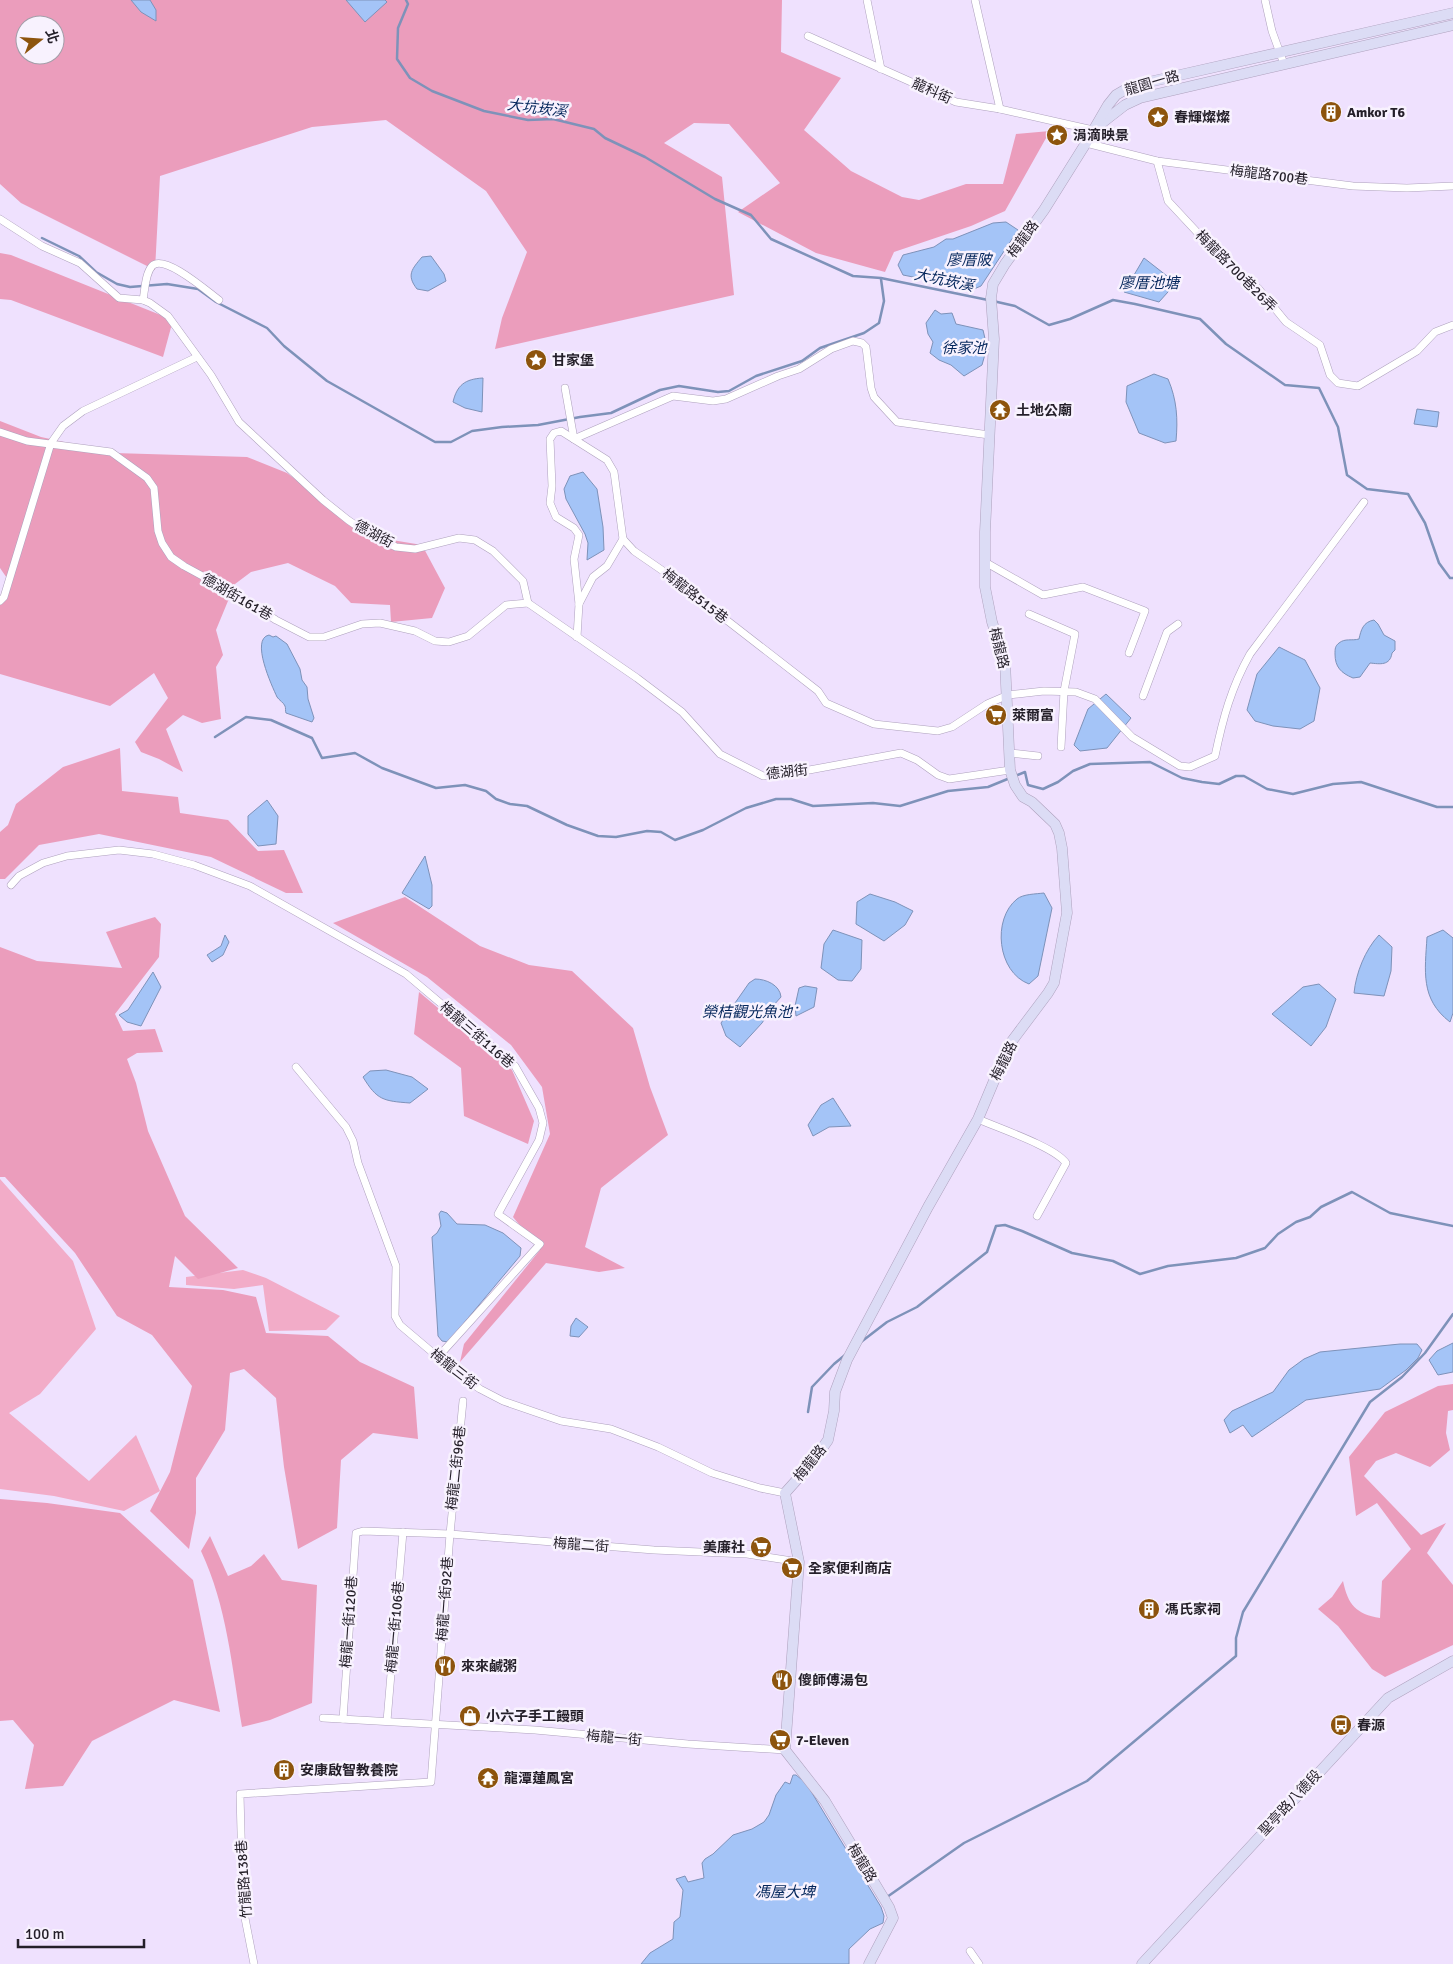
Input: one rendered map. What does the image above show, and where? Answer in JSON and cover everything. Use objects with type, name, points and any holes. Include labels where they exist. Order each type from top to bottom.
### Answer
[{"type":"street","points":[[867,0],[881,69]]},
{"type":"street","points":[[975,0],[1000,109]]},
{"type":"street","points":[[1265,0],[1272,31],[1284,64]]},
{"type":"street","name":"龍園一路","points":[[1093,130],[1116,95],[1128,88],[1453,13]]},
{"type":"street","name":"龍園一路","points":[[1093,130],[1125,105],[1140,98],[1453,26]]},
{"type":"street","name":"龍科街","points":[[808,36],[956,102],[1000,109],[1093,130]]},
{"type":"street","name":"梅龍路","points":[[869,1964],[893,1918],[889,1907],[825,1801],[786,1750],[799,1562],[785,1493],[811,1464],[828,1440],[834,1410],[835,1392],[848,1358],[928,1207],[978,1119],[1009,1046],[1054,983],[1067,913],[1062,848],[1059,833],[1054,824],[1032,802],[1023,796],[1014,783],[1010,771],[1005,662],[992,622],[985,587],[989,435],[994,339],[991,302],[993,284],[1044,210],[1093,130]]},
{"type":"street","name":"梅龍路700巷","points":[[1086,143],[1157,161],[1353,186],[1407,188],[1453,186]]},
{"type":"street","name":"梅龍路700巷26弄","points":[[1157,161],[1168,201],[1222,258],[1258,288],[1286,322],[1320,345],[1330,375],[1338,383],[1358,386],[1417,351],[1436,332],[1453,325]]},
{"type":"street","points":[[0,219],[42,246],[80,263],[120,298],[143,300],[151,267],[158,262],[175,268],[219,300]]},
{"type":"street","name":"德湖街","points":[[143,300],[168,316],[211,374],[239,422],[323,500],[348,520],[370,535],[396,547],[415,549],[459,538],[475,540],[494,551],[522,581],[528,603],[637,678],[682,712],[720,754],[763,776],[793,773],[901,753],[917,760],[938,775],[949,779],[1010,771]]},
{"type":"street","points":[[574,439],[673,396],[713,401],[726,399],[778,376],[799,369],[831,350],[853,341],[866,346],[874,397],[897,422],[989,435]]},
{"type":"street","points":[[0,601],[4,597],[51,444],[63,426],[83,411],[197,357]]},
{"type":"street","points":[[565,388],[574,439]]},
{"type":"street","points":[[577,638],[579,604],[574,559],[579,535],[574,528],[556,517],[550,503],[552,486],[550,439],[554,433],[561,431],[608,460],[614,472],[624,539],[607,566],[593,577],[579,604]]},
{"type":"street","name":"德湖街161巷","points":[[0,432],[27,441],[111,452],[147,478],[154,488],[160,537],[171,557],[276,620],[309,637],[324,637],[362,624],[380,623],[414,631],[436,641],[449,642],[468,636],[506,605],[528,603]]},
{"type":"street","name":"梅龍路515巷","points":[[624,539],[634,551],[666,573],[818,691],[826,704],[874,724],[938,731],[952,727],[987,704],[1008,695],[1044,691],[1076,692],[1095,699],[1132,737],[1180,766],[1190,767],[1215,756],[1222,723],[1237,678],[1250,654],[1364,502]]},
{"type":"street","points":[[985,562],[1043,595],[1083,587],[1146,611],[1129,653]]},
{"type":"street","points":[[1029,614],[1075,634],[1064,691],[1061,747]]},
{"type":"street","points":[[1143,696],[1167,632],[1178,624]]},
{"type":"street","points":[[1010,753],[1038,756]]},
{"type":"street","name":"梅龍三街116巷","points":[[11,885],[19,876],[42,863],[67,856],[120,850],[153,854],[194,864],[250,886],[406,974],[515,1066],[539,1108],[543,1123],[539,1140],[498,1214],[540,1244],[438,1357]]},
{"type":"street","name":"梅龍三街","points":[[296,1067],[346,1127],[353,1141],[358,1163],[396,1266],[395,1316],[400,1325],[480,1389],[503,1401],[561,1421],[611,1429],[658,1447],[712,1473],[760,1488],[785,1493]]},
{"type":"street","points":[[978,1119],[1043,1147],[1062,1158],[1066,1163],[1037,1216]]},
{"type":"street","name":"梅龍二街96巷","points":[[450,1534],[463,1402]]},
{"type":"street","name":"梅龍二街","points":[[363,1531],[450,1534],[654,1550],[747,1554],[799,1562]]},
{"type":"street","name":"梅龍一街120巷","points":[[343,1719],[356,1533],[363,1531]]},
{"type":"street","name":"梅龍一街106巷","points":[[387,1721],[404,1532]]},
{"type":"street","name":"梅龍一街92巷","points":[[240,1794],[431,1782],[450,1534]]},
{"type":"street","name":"聖亭路八德段","points":[[1142,1964],[1388,1698],[1453,1661]]},
{"type":"street","name":"梅龍一街","points":[[323,1718],[535,1730],[672,1743],[786,1750]]},
{"type":"street","name":"竹龍路138巷","points":[[240,1794],[243,1908],[254,1964]]},
{"type":"street","points":[[970,1952],[978,1964]]},
{"type":"shaded area","points":[[0,0],[782,0],[781,52],[841,78],[804,130],[851,171],[902,197],[919,200],[966,184],[1003,184],[1016,134],[1050,131],[1005,211],[971,226],[894,252],[885,272],[816,253],[738,212],[780,183],[729,124],[694,123],[664,143],[722,177],[734,295],[495,349],[502,318],[527,252],[486,191],[386,120],[312,127],[160,176],[155,270],[21,203],[0,184]]},
{"type":"shaded area","points":[[0,253],[11,255],[173,320],[163,357],[11,300],[0,299]]},
{"type":"shaded area","points":[[0,421],[41,437],[114,453],[247,457],[287,473],[374,537],[422,545],[445,588],[432,618],[391,622],[390,605],[351,603],[335,586],[288,563],[251,572],[235,584],[216,630],[223,655],[216,667],[221,719],[202,723],[183,715],[166,729],[183,772],[141,752],[135,742],[168,698],[154,673],[110,706],[0,674],[0,601],[11,584],[0,568]]},
{"type":"shaded area","points":[[120,748],[122,791],[178,797],[180,813],[228,820],[258,851],[284,850],[303,893],[286,893],[211,857],[99,834],[39,845],[5,879],[0,879],[0,832],[8,825],[16,804],[63,767]]},
{"type":"shaded area","points":[[405,897],[480,946],[529,965],[572,971],[633,1028],[650,1087],[668,1135],[601,1188],[585,1247],[625,1268],[599,1272],[546,1263],[460,1362],[464,1344],[540,1250],[513,1217],[550,1134],[542,1087],[511,1045],[427,977],[333,923]]},
{"type":"shaded area","points":[[155,917],[161,924],[159,957],[115,1014],[123,1031],[155,1029],[163,1052],[137,1053],[127,1059],[136,1083],[148,1131],[185,1216],[238,1268],[198,1279],[175,1256],[169,1287],[223,1290],[256,1297],[266,1333],[328,1336],[360,1362],[414,1387],[418,1439],[373,1433],[341,1460],[337,1528],[298,1549],[284,1467],[276,1398],[244,1369],[230,1373],[225,1430],[196,1478],[196,1513],[189,1549],[150,1511],[170,1472],[192,1386],[152,1335],[117,1316],[75,1253],[5,1177],[0,1177],[0,947],[37,961],[122,968],[106,932]]},
{"type":"shaded area","points":[[419,992],[512,1070],[534,1121],[528,1144],[464,1116],[461,1068],[414,1034]]},
{"type":"shaded area","points":[[0,1179],[73,1261],[96,1329],[40,1394],[9,1413],[89,1481],[136,1435],[160,1491],[124,1511],[54,1496],[0,1489]]},
{"type":"shaded area","points":[[243,1270],[266,1278],[340,1316],[326,1330],[269,1331],[263,1285],[234,1289],[186,1285],[186,1277]]},
{"type":"shaded area","points":[[1453,1384],[1453,1410],[1448,1411],[1446,1433],[1450,1450],[1430,1467],[1396,1453],[1376,1461],[1364,1476],[1421,1535],[1446,1523],[1427,1553],[1453,1585],[1453,1645],[1385,1677],[1372,1669],[1338,1626],[1318,1609],[1332,1597],[1343,1581],[1354,1607],[1365,1614],[1380,1618],[1382,1581],[1411,1549],[1377,1503],[1356,1516],[1349,1457],[1385,1412],[1438,1386]]},
{"type":"shaded area","points":[[0,1499],[120,1513],[193,1580],[220,1712],[174,1700],[92,1741],[63,1786],[25,1789],[34,1745],[13,1720],[0,1721]]},
{"type":"shaded area","points":[[210,1536],[228,1576],[251,1566],[264,1554],[282,1580],[317,1585],[312,1703],[270,1720],[242,1727],[223,1615],[210,1572],[201,1551]]},
{"type":"water","points":[[131,0],[150,0],[156,10],[156,21],[141,12]]},
{"type":"water","points":[[346,0],[385,0],[387,2],[365,22]]},
{"type":"water","name":"廖厝陂","points":[[1006,222],[1018,230],[981,286],[974,289],[903,275],[898,265],[903,255],[934,247],[946,239],[953,239],[993,223]]},
{"type":"water","points":[[431,256],[444,274],[446,281],[428,291],[417,289],[411,276],[413,269],[422,257]]},
{"type":"water","name":"廖厝池塘","points":[[1144,258],[1176,283],[1159,302],[1124,292]]},
{"type":"water","name":"徐家池","points":[[935,310],[941,314],[952,313],[956,324],[983,330],[987,347],[982,365],[964,376],[951,365],[939,360],[930,353],[933,342],[928,334],[926,323]]},
{"type":"water","points":[[1154,374],[1168,379],[1171,387],[1176,410],[1176,441],[1165,443],[1139,433],[1126,402],[1127,386]]},
{"type":"water","points":[[483,378],[482,412],[465,408],[453,402],[457,391],[463,384],[471,380]]},
{"type":"water","points":[[1417,409],[1439,412],[1437,427],[1414,424]]},
{"type":"water","points":[[583,472],[597,489],[603,527],[604,550],[587,560],[588,543],[566,499],[564,489],[570,476]]},
{"type":"water","points":[[1374,620],[1384,635],[1395,641],[1395,650],[1387,662],[1381,664],[1370,663],[1360,677],[1353,678],[1342,672],[1338,666],[1335,659],[1336,648],[1341,641],[1359,639],[1365,625]]},
{"type":"water","points":[[269,635],[276,636],[287,644],[300,669],[302,680],[307,687],[308,699],[314,718],[312,722],[286,713],[284,705],[277,697],[267,674],[262,653],[264,638]]},
{"type":"water","points":[[1279,647],[1305,660],[1320,688],[1314,721],[1300,729],[1273,726],[1255,721],[1247,710],[1257,674]]},
{"type":"water","points":[[1106,694],[1131,718],[1107,748],[1080,751],[1074,745],[1088,709]]},
{"type":"water","points":[[267,800],[278,816],[276,844],[258,846],[248,834],[248,816]]},
{"type":"water","points":[[425,856],[432,885],[432,906],[429,909],[402,893]]},
{"type":"water","points":[[1044,893],[1052,908],[1038,976],[1029,984],[1018,978],[1010,968],[1005,957],[1001,932],[1009,908],[1017,899],[1026,895]]},
{"type":"water","points":[[870,894],[895,902],[913,911],[905,925],[884,941],[856,924],[857,902]]},
{"type":"water","points":[[833,930],[862,940],[861,969],[852,981],[838,980],[821,968],[824,944]]},
{"type":"water","points":[[1443,930],[1453,938],[1453,1013],[1450,1022],[1433,1004],[1426,984],[1425,973],[1427,937]]},
{"type":"water","points":[[225,935],[229,942],[223,955],[212,962],[207,955],[221,946]]},
{"type":"water","points":[[1379,935],[1392,947],[1391,971],[1384,996],[1354,993],[1362,962],[1369,948]]},
{"type":"water","points":[[153,972],[161,987],[141,1026],[127,1022],[119,1015],[128,1010]]},
{"type":"water","name":"榮桔觀光魚池˙","points":[[755,979],[764,980],[775,986],[781,997],[762,1023],[740,1047],[726,1036],[721,1023],[749,983]]},
{"type":"water","points":[[1319,984],[1336,999],[1326,1027],[1311,1046],[1272,1014],[1303,987]]},
{"type":"water","points":[[805,986],[817,988],[814,1007],[796,1016],[795,1006],[799,988]]},
{"type":"water","points":[[386,1070],[412,1077],[428,1089],[410,1103],[382,1098],[372,1090],[363,1077],[370,1071]]},
{"type":"water","points":[[833,1098],[851,1126],[829,1127],[813,1136],[808,1125],[821,1105]]},
{"type":"water","points":[[441,1211],[447,1213],[457,1224],[485,1225],[503,1233],[521,1248],[520,1256],[448,1342],[442,1341],[438,1336],[432,1237],[441,1226],[439,1214]]},
{"type":"water","points":[[576,1318],[588,1327],[579,1337],[570,1336],[571,1326]]},
{"type":"water","points":[[1453,1343],[1453,1372],[1438,1375],[1429,1360],[1437,1351]]},
{"type":"water","points":[[1417,1344],[1422,1350],[1418,1358],[1406,1370],[1380,1389],[1306,1400],[1252,1437],[1243,1425],[1230,1433],[1224,1420],[1232,1411],[1273,1392],[1289,1370],[1304,1359],[1320,1352]]},
{"type":"water","name":"馮屋大埤","points":[[793,1775],[796,1775],[806,1783],[881,1907],[884,1916],[883,1923],[870,1929],[849,1949],[849,1964],[641,1964],[650,1953],[673,1939],[674,1922],[680,1917],[683,1890],[676,1879],[685,1876],[688,1882],[704,1878],[702,1863],[705,1859],[733,1835],[752,1829],[764,1822],[769,1815],[776,1795],[785,1782],[790,1784]]},
{"type":"waterway","name":"大坑崁溪","points":[[406,0],[408,4],[398,28],[397,59],[410,78],[432,91],[484,111],[528,120],[553,119],[594,129],[605,138],[645,157],[715,199],[751,215],[771,239],[853,276],[881,278],[988,300]]},
{"type":"waterway","points":[[42,238],[79,256],[96,272],[117,284],[130,287],[167,284],[198,289],[216,302],[267,328],[284,346],[327,381],[435,442],[451,442],[472,431],[538,425],[611,413],[660,390],[679,386],[718,392],[729,391],[756,376],[802,361],[820,348],[864,333],[879,323],[884,301],[881,279]]},
{"type":"waterway","name":"大坑崁溪","points":[[993,301],[1015,306],[1049,325],[1070,319],[1113,300],[1200,319],[1226,344],[1285,385],[1319,388],[1338,427],[1347,475],[1367,489],[1408,494],[1425,523],[1439,563],[1450,578],[1453,578]]},
{"type":"waterway","points":[[215,737],[246,717],[271,720],[312,738],[322,758],[355,753],[382,768],[436,788],[465,785],[486,791],[496,799],[510,804],[527,806],[567,825],[598,836],[616,837],[647,831],[661,832],[675,840],[703,830],[746,808],[776,799],[791,799],[813,806],[873,803],[900,806],[948,791],[988,787],[1010,778]]},
{"type":"waterway","points":[[1015,776],[1025,772],[1028,785],[1043,789],[1058,782],[1073,771],[1090,764],[1150,762],[1182,778],[1202,782],[1219,784],[1236,776],[1244,776],[1267,789],[1293,794],[1333,784],[1361,782],[1437,807],[1453,807]]},
{"type":"waterway","points":[[861,1342],[887,1322],[917,1307],[987,1252],[996,1226],[1005,1225],[1072,1253],[1113,1261],[1140,1274],[1168,1266],[1236,1258],[1265,1248],[1278,1234],[1296,1222],[1310,1217],[1321,1207],[1352,1192],[1390,1213],[1453,1226]]},
{"type":"waterway","points":[[887,1897],[964,1843],[1087,1781],[1236,1656],[1236,1638],[1243,1612],[1370,1402],[1402,1377],[1425,1353],[1453,1314]]},
{"type":"waterway","points":[[808,1412],[812,1387],[845,1355]]},
{"type":"place","name":"Amkor T6","points":[[1331,112]]},
{"type":"place","name":"春輝燦燦","points":[[1158,117]]},
{"type":"place","name":"涓滴映景","points":[[1057,135]]},
{"type":"place","name":"甘家堡","points":[[536,360]]},
{"type":"place","name":"土地公廟","points":[[1000,410]]},
{"type":"place","name":"萊爾富","points":[[996,715]]},
{"type":"place","name":"美廉社","points":[[761,1547]]},
{"type":"place","name":"全家便利商店","points":[[792,1568]]},
{"type":"place","name":"馮氏家祠","points":[[1149,1609]]},
{"type":"place","name":"來來鹹粥","points":[[445,1666]]},
{"type":"place","name":"傻師傅湯包","points":[[782,1680]]},
{"type":"place","name":"小六子手工饅頭","points":[[470,1716]]},
{"type":"place","name":"春源","points":[[1341,1725]]},
{"type":"place","name":"7-Eleven","points":[[780,1740]]},
{"type":"place","name":"安康啟智教養院","points":[[284,1770]]},
{"type":"place","name":"龍潭蓮鳳宮","points":[[488,1778]]}]
